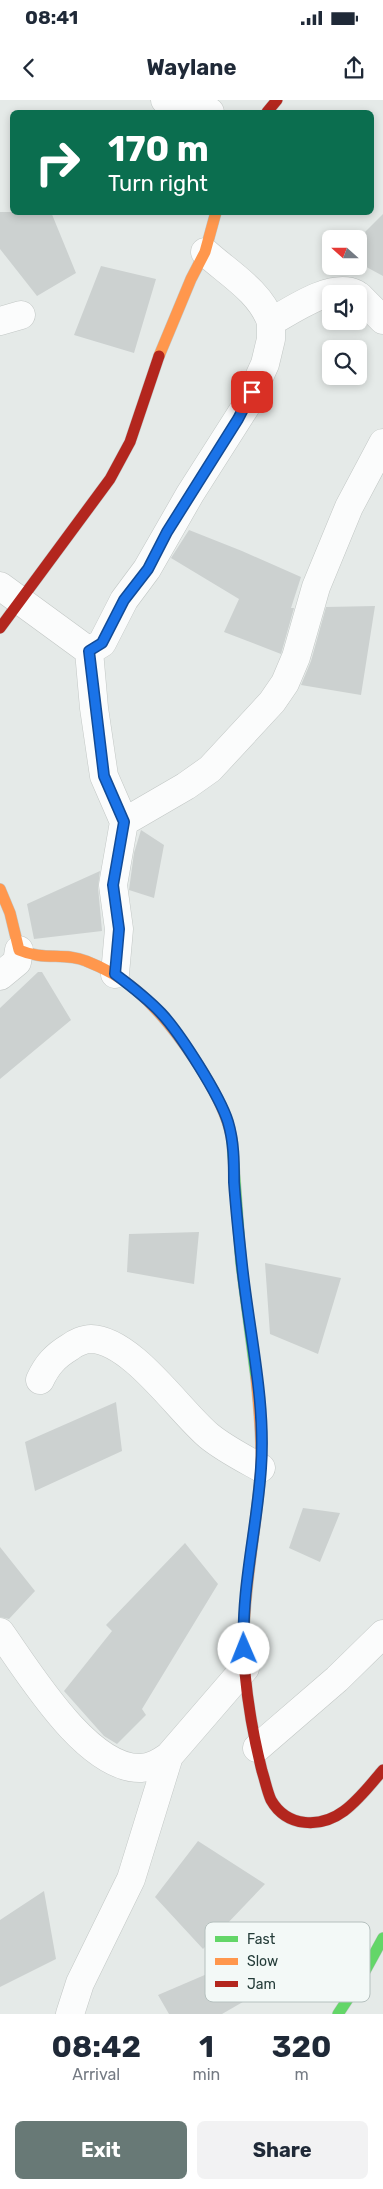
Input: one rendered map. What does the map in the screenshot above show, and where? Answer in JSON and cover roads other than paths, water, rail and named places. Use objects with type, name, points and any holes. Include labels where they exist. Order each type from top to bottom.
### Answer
[{"type":"street","points":[[165,100],[202,110]]},
{"type":"street","points":[[269,110],[277,100]]},
{"type":"street","points":[[0,628],[110,479],[130,442],[158,358],[191,278],[205,252],[215,215]]},
{"type":"street","points":[[89,651],[102,643],[124,600],[148,569],[190,494],[246,406],[265,364],[271,339],[271,322],[266,310],[256,296],[205,252]]},
{"type":"street","points":[[271,322],[322,297]]},
{"type":"street","points":[[367,304],[383,320]]},
{"type":"street","points":[[124,822],[186,786],[210,769],[272,702],[285,683],[296,657],[316,587],[349,507],[383,443]]},
{"type":"street","points":[[0,586],[89,651],[104,776],[124,822],[113,885],[119,929],[115,974]]},
{"type":"street","points":[[0,888],[10,913],[19,950],[18,962],[0,976]]},
{"type":"street","points":[[19,950],[36,956],[82,958],[115,974],[140,994],[162,1014],[208,1082],[228,1122],[234,1154],[242,1267],[259,1403],[261,1468],[246,1587],[243,1630],[245,1668],[257,1748],[272,1800],[284,1813],[302,1823],[313,1825],[329,1820],[344,1812],[366,1791],[383,1770]]},
{"type":"street","points":[[40,1380],[46,1367],[58,1354],[76,1343],[90,1339],[114,1346],[130,1356],[209,1436],[229,1451],[261,1468]]},
{"type":"street","points":[[0,1632],[38,1689],[87,1743],[106,1757],[129,1767],[142,1768],[155,1765],[169,1756],[245,1668]]},
{"type":"street","points":[[257,1748],[337,1679],[383,1634]]},
{"type":"street","points":[[70,2014],[80,1983],[131,1879],[169,1756]]},
{"type":"street","points":[[370,1962],[383,1938]]},
{"type":"street","points":[[338,2014],[346,2002]]}]
